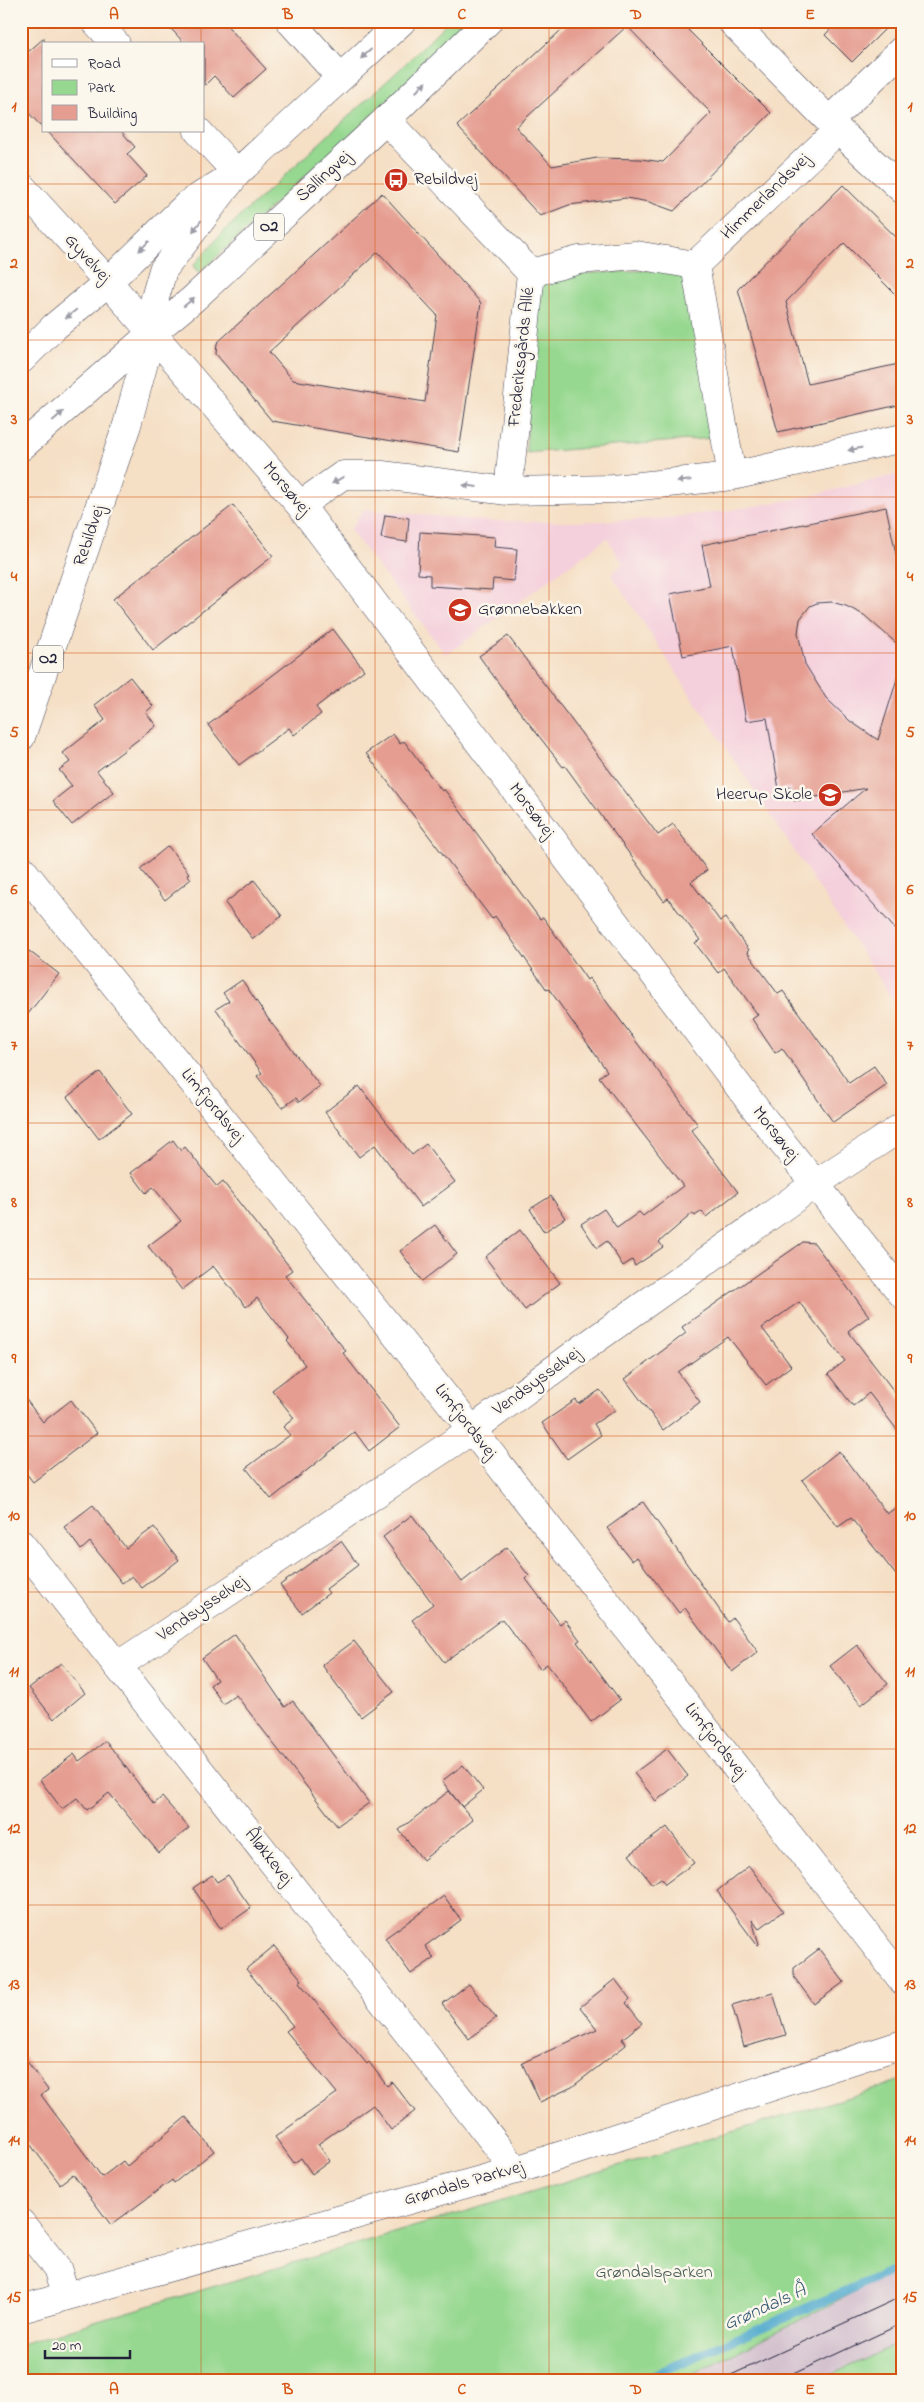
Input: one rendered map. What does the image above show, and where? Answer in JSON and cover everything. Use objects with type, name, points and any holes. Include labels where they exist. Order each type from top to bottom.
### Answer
[{"type":"street","points":[[95,21],[114,42]]},
{"type":"street","points":[[290,21],[340,77]]},
{"type":"street","name":"O2","points":[[152,333],[154,305],[164,270],[237,173],[402,21]]},
{"type":"street","name":"Sallingvej","points":[[21,447],[192,300],[386,120],[488,21]]},
{"type":"street","points":[[731,21],[833,125],[903,189]]},
{"type":"street","name":"Himmerlandsvej","points":[[695,265],[833,125],[903,49]]},
{"type":"street","points":[[386,120],[531,273]]},
{"type":"street","points":[[21,360],[54,327],[108,282],[188,204],[237,173],[199,132]]},
{"type":"street","name":"Gyvelvej","points":[[21,186],[152,333]]},
{"type":"street","name":"Frederiksgårds Allé","points":[[508,491],[531,273],[579,260],[636,255],[695,265]]},
{"type":"street","points":[[695,265],[732,476]]},
{"type":"street","name":"Morsøvej","points":[[152,333],[300,505],[758,1112],[903,1295]]},
{"type":"street","name":"Rebildvej","points":[[21,737],[112,471],[152,333]]},
{"type":"street","points":[[300,505],[343,475],[382,475],[508,491],[613,489],[732,476],[903,438]]},
{"type":"street","name":"Limfjordsvej","points":[[21,868],[472,1430],[903,1982]]},
{"type":"street","name":"Vendsysselvej","points":[[117,1666],[472,1430],[579,1351],[815,1184],[903,1126]]},
{"type":"street","name":"Åløkkevej","points":[[21,1544],[516,2170]]},
{"type":"street","name":"Grøndals Parkvej","points":[[21,2309],[516,2170],[903,2044]]},
{"type":"street","points":[[21,2223],[57,2268],[66,2296]]},
{"type":"shaded area","name":"Heerup Skole","points":[[903,473],[903,1015],[611,574],[623,564],[607,538],[446,655],[350,530],[363,509],[487,521],[575,522],[657,519],[725,511],[801,498]]},
{"type":"shaded area","points":[[903,2267],[903,2341],[818,2381],[680,2381]]},
{"type":"green space","points":[[448,21],[468,21],[381,107],[199,273],[193,266],[220,235],[400,69]]},
{"type":"green space","points":[[691,268],[714,438],[526,453],[536,276]]},
{"type":"green space","name":"Grøndalsparken","points":[[903,2079],[903,2267],[680,2381],[21,2381],[21,2344],[879,2088]]},
{"type":"green space","points":[[903,2341],[903,2381],[818,2381]]},
{"type":"building","points":[[164,21],[223,21],[266,69],[234,98],[214,76],[205,85],[205,42],[183,42]]},
{"type":"building","points":[[571,21],[679,21],[771,113],[674,211],[649,202],[626,198],[569,205],[540,216],[457,126]],"holes":[[[627,26],[711,113],[663,162],[640,159],[597,158],[552,166],[516,127]]]},
{"type":"building","points":[[838,21],[893,21],[852,62],[825,35]]},
{"type":"building","points":[[44,38],[44,42],[42,42],[42,127],[21,105],[21,58]]},
{"type":"building","points":[[48,132],[122,132],[135,147],[127,154],[147,176],[115,204]]},
{"type":"building","points":[[843,185],[903,244],[903,302],[844,243],[786,302],[808,384],[903,363],[903,404],[778,432],[738,289]]},
{"type":"building","points":[[382,193],[481,303],[459,452],[272,421],[216,354],[217,343]],"holes":[[[378,252],[437,315],[425,402],[293,380],[269,352]]]},
{"type":"building","points":[[233,505],[273,556],[153,650],[113,599]]},
{"type":"building","points":[[886,507],[899,568],[903,566],[903,649],[864,615],[846,606],[832,602],[817,603],[810,606],[800,619],[798,633],[805,664],[826,698],[850,721],[878,740],[898,676],[903,677],[903,938],[812,834],[866,788],[794,801],[791,787],[779,789],[767,718],[746,721],[733,646],[683,656],[670,594],[710,586],[702,545]]},
{"type":"building","points":[[385,515],[409,518],[407,542],[381,538]]},
{"type":"building","points":[[420,532],[495,537],[494,547],[517,549],[514,581],[493,579],[492,590],[430,586],[430,575],[418,574]]},
{"type":"building","points":[[333,629],[364,670],[316,707],[321,714],[294,735],[289,728],[239,765],[208,725]]},
{"type":"building","points":[[508,636],[658,835],[673,824],[707,870],[691,882],[720,921],[725,918],[778,994],[783,991],[849,1083],[874,1066],[887,1085],[833,1122],[782,1048],[775,1053],[752,1019],[758,1015],[724,968],[718,973],[695,943],[700,940],[668,898],[664,901],[565,766],[563,767],[479,656]]},
{"type":"building","points":[[130,677],[153,706],[146,712],[156,726],[97,771],[114,792],[72,825],[53,801],[72,786],[59,770],[70,762],[63,753],[105,720],[94,705]]},
{"type":"building","points":[[393,734],[400,744],[404,741],[442,791],[444,789],[540,919],[543,917],[587,980],[589,978],[698,1125],[691,1130],[738,1192],[706,1217],[702,1211],[695,1216],[693,1213],[659,1242],[663,1247],[635,1266],[632,1260],[623,1266],[607,1241],[597,1248],[581,1224],[604,1209],[617,1228],[639,1212],[643,1216],[683,1186],[599,1077],[607,1071],[549,989],[547,990],[495,916],[492,919],[366,753]]},
{"type":"building","points":[[168,846],[189,873],[187,874],[191,879],[165,900],[140,869]]},
{"type":"building","points":[[254,880],[282,916],[253,939],[225,903]]},
{"type":"building","points":[[21,945],[59,974],[21,1023]]},
{"type":"building","points":[[242,980],[269,1020],[320,1086],[299,1102],[296,1098],[282,1108],[257,1076],[262,1073],[216,1009],[229,1001],[223,993]]},
{"type":"building","points":[[100,1072],[132,1114],[99,1139],[67,1097]]},
{"type":"building","points":[[359,1086],[412,1155],[426,1144],[455,1182],[421,1207],[375,1145],[359,1157],[325,1112]]},
{"type":"building","points":[[173,1140],[181,1151],[185,1147],[217,1187],[223,1182],[292,1270],[285,1275],[346,1351],[343,1353],[400,1427],[369,1451],[355,1432],[271,1499],[246,1468],[290,1435],[283,1427],[294,1418],[272,1390],[305,1365],[287,1341],[289,1339],[257,1298],[246,1307],[213,1266],[182,1290],[148,1246],[181,1221],[153,1187],[146,1193],[131,1173]]},
{"type":"building","points":[[551,1196],[565,1218],[544,1232],[530,1209]]},
{"type":"building","points":[[435,1225],[457,1254],[422,1281],[400,1251]]},
{"type":"building","points":[[520,1230],[560,1283],[525,1310],[485,1257]]},
{"type":"building","points":[[803,1242],[814,1243],[869,1316],[848,1331],[903,1403],[903,1434],[901,1435],[869,1393],[853,1406],[828,1374],[845,1361],[799,1302],[762,1328],[791,1366],[766,1385],[728,1337],[678,1372],[700,1402],[663,1430],[625,1379],[686,1333],[682,1327]]},
{"type":"building","points":[[600,1390],[615,1410],[594,1424],[601,1435],[567,1459],[542,1423],[576,1400],[579,1404]]},
{"type":"building","points":[[21,1393],[43,1422],[71,1400],[97,1433],[33,1482],[21,1467]]},
{"type":"building","points":[[839,1451],[887,1514],[903,1502],[903,1584],[851,1518],[838,1527],[802,1480]]},
{"type":"building","points":[[643,1502],[728,1622],[733,1618],[758,1652],[732,1672],[685,1608],[679,1613],[637,1557],[632,1561],[607,1528]]},
{"type":"building","points":[[93,1505],[126,1548],[154,1527],[179,1560],[142,1588],[132,1576],[122,1583],[90,1542],[81,1550],[64,1527]]},
{"type":"building","points":[[412,1515],[462,1582],[507,1547],[529,1576],[526,1579],[560,1624],[565,1620],[580,1640],[577,1642],[620,1700],[591,1722],[547,1664],[540,1669],[502,1619],[444,1662],[412,1620],[433,1604],[383,1537]]},
{"type":"building","points":[[341,1541],[358,1565],[326,1589],[329,1593],[302,1613],[280,1585]]},
{"type":"building","points":[[235,1634],[285,1707],[293,1701],[369,1803],[337,1826],[236,1695],[223,1704],[210,1685],[217,1680],[202,1658]]},
{"type":"building","points":[[354,1641],[394,1692],[361,1717],[322,1665]]},
{"type":"building","points":[[857,1645],[888,1684],[861,1705],[830,1666]]},
{"type":"building","points":[[61,1663],[85,1693],[54,1719],[29,1688]]},
{"type":"building","points":[[106,1741],[154,1804],[162,1797],[189,1828],[159,1853],[109,1793],[87,1810],[77,1798],[62,1809],[40,1780],[74,1754],[79,1761]]},
{"type":"building","points":[[667,1749],[688,1776],[656,1801],[634,1773]]},
{"type":"building","points":[[463,1765],[483,1790],[462,1807],[442,1781]]},
{"type":"building","points":[[449,1791],[473,1820],[423,1860],[399,1830]]},
{"type":"building","points":[[667,1827],[694,1863],[665,1884],[661,1878],[652,1884],[629,1855]]},
{"type":"building","points":[[749,1866],[783,1911],[759,1929],[752,1920],[759,1944],[757,1945],[717,1891]]},
{"type":"building","points":[[212,1875],[217,1882],[228,1875],[251,1908],[221,1929],[193,1888]]},
{"type":"building","points":[[444,1896],[461,1920],[425,1946],[434,1958],[411,1974],[385,1938]]},
{"type":"building","points":[[274,1946],[302,1980],[299,1982],[367,2064],[369,2062],[387,2086],[392,2082],[415,2111],[391,2130],[373,2105],[318,2144],[330,2161],[312,2174],[301,2158],[294,2163],[275,2137],[337,2093],[286,2031],[293,2026],[246,1969]]},
{"type":"building","points":[[819,1949],[844,1982],[814,2004],[794,1977],[794,1968]]},
{"type":"building","points":[[615,1979],[630,1999],[626,2003],[642,2023],[622,2039],[626,2045],[572,2087],[540,2102],[522,2063],[597,2029],[580,2007]]},
{"type":"building","points":[[469,1984],[496,2018],[469,2039],[442,2004]]},
{"type":"building","points":[[773,1993],[786,2035],[744,2047],[732,2005]]},
{"type":"building","points":[[21,2053],[48,2090],[41,2095],[102,2177],[123,2161],[127,2166],[186,2117],[214,2151],[174,2183],[172,2180],[111,2225],[73,2174],[60,2184],[21,2132]]},
{"type":"waterway","name":"Grøndals Å","points":[[640,2381],[903,2266]]},
{"type":"tram line","points":[[718,2381],[903,2296]]},
{"type":"tram line","points":[[778,2381],[903,2323]]},
{"type":"place","name":"Rebildvej","points":[[396,180]]},
{"type":"place","name":"Grønnebakken","points":[[460,610]]},
{"type":"place","name":"Heerup Skole","points":[[830,795]]}]
